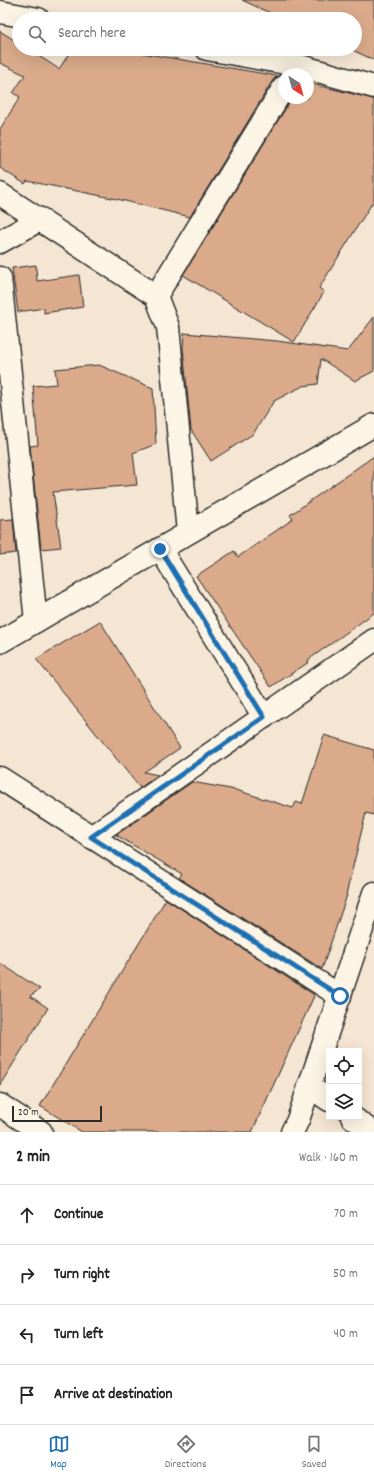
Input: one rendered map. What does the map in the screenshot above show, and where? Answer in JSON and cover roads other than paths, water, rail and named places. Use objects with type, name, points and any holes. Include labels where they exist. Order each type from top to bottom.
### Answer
[{"type":"street","points":[[0,12],[12,14]]},
{"type":"street","points":[[236,56],[286,68]]},
{"type":"street","points":[[314,74],[374,87]]},
{"type":"street","points":[[156,296],[278,96]]},
{"type":"street","points":[[0,194],[41,219],[156,296],[168,327],[188,532]]},
{"type":"street","points":[[0,242],[41,219]]},
{"type":"street","points":[[0,278],[36,621]]},
{"type":"street","points":[[0,642],[374,425]]},
{"type":"street","points":[[160,549],[264,717]]},
{"type":"street","points":[[91,837],[374,640]]},
{"type":"street","points":[[0,778],[340,996]]},
{"type":"street","points":[[292,1132],[340,996],[374,893]]},
{"type":"street","points":[[309,1086],[326,1098]]},
{"type":"street","points":[[0,1105],[41,1132]]},
{"type":"street","points":[[356,1120],[372,1132]]}]
